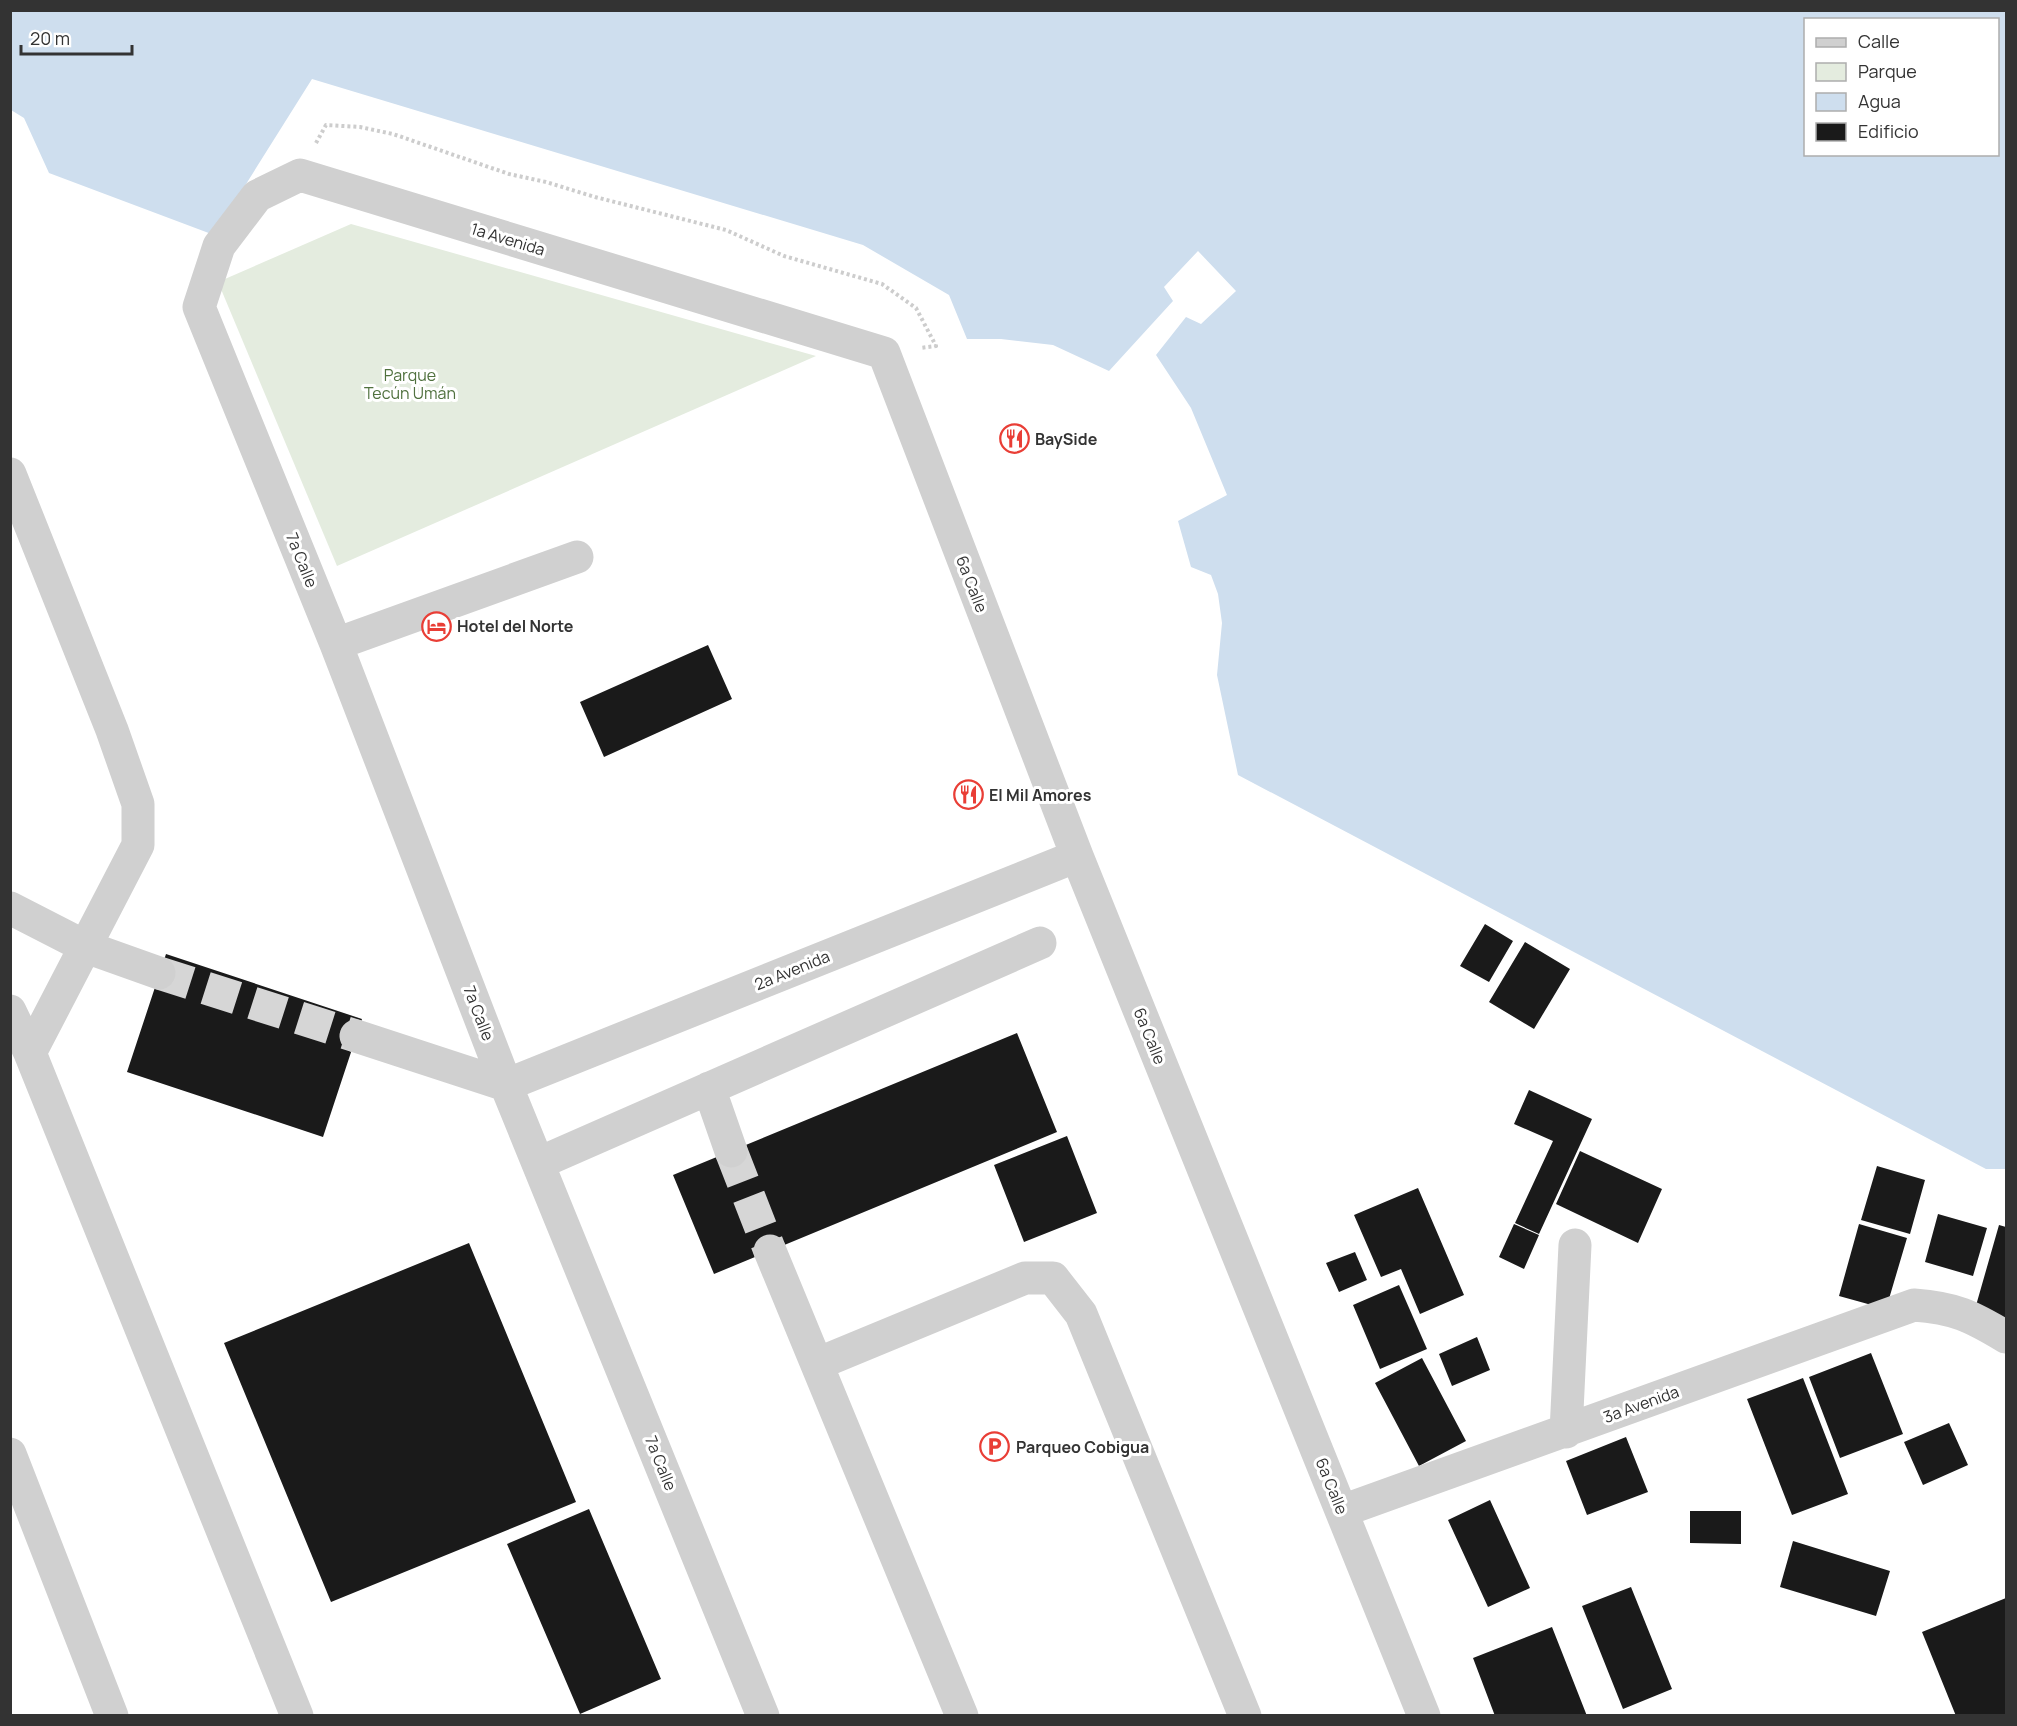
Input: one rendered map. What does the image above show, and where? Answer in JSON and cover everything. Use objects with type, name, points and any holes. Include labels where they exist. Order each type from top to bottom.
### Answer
[{"type":"street","name":"7a Calle","points":[[300,175],[257,196],[219,246],[199,307],[336,644],[506,1085],[763,1716]]},
{"type":"street","name":"1a Avenida","points":[[300,175],[884,353]]},
{"type":"street","name":"6a Calle","points":[[884,353],[1077,856],[1424,1716]]},
{"type":"street","points":[[10,474],[112,730],[138,804],[138,845],[30,1053]]},
{"type":"street","points":[[336,644],[577,557]]},
{"type":"street","name":"2a Avenida","points":[[506,1085],[1077,856]]},
{"type":"street","points":[[10,908],[86,946],[159,973]]},
{"type":"street","points":[[539,1163],[1040,943]]},
{"type":"street","points":[[10,1011],[30,1053],[297,1716]]},
{"type":"street","points":[[356,1036],[506,1085]]},
{"type":"street","points":[[709,1088],[731,1151]]},
{"type":"street","points":[[1566,1432],[1575,1245]]},
{"type":"street","points":[[770,1251],[962,1716]]},
{"type":"street","points":[[817,1364],[1024,1278],[1053,1278],[1081,1314],[1245,1716]]},
{"type":"street","name":"3a Avenida","points":[[1342,1511],[1914,1305],[1940,1307],[1971,1316],[2007,1337]]},
{"type":"street","points":[[10,1454],[112,1716]]},
{"type":"path","points":[[300,175],[326,125],[360,127],[393,134],[509,174],[726,230],[784,255],[882,284],[916,308],[936,346],[884,353]]},
{"type":"green space","name":"Parque Tecún Umán","points":[[351,224],[816,356],[337,566],[218,282]]},
{"type":"water","points":[[10,11],[2006,11],[2006,1169],[1986,1169],[1238,775],[1217,675],[1222,623],[1218,594],[1211,575],[1191,567],[1178,521],[1227,495],[1191,408],[1156,355],[1186,317],[1201,324],[1236,291],[1198,251],[1164,287],[1173,301],[1109,371],[1053,345],[1001,339],[967,339],[949,295],[863,245],[312,79],[214,235],[49,173],[24,118],[11,110]]},
{"type":"building","points":[[708,645],[732,699],[604,757],[580,702]]},
{"type":"building","points":[[1485,924],[1513,941],[1489,982],[1460,966]]},
{"type":"building","points":[[1525,942],[1570,969],[1534,1029],[1489,1002]]},
{"type":"building","points":[[166,954],[362,1019],[323,1137],[127,1072]]},
{"type":"building","points":[[1017,1033],[1057,1132],[714,1274],[673,1175]]},
{"type":"building","points":[[1529,1090],[1592,1119],[1539,1234],[1515,1223],[1553,1141],[1514,1124]]},
{"type":"building","points":[[1067,1136],[1097,1213],[1024,1242],[994,1165]]},
{"type":"building","points":[[1580,1151],[1662,1189],[1638,1243],[1556,1204]]},
{"type":"building","points":[[1877,1166],[1925,1180],[1910,1234],[1861,1220]]},
{"type":"building","points":[[1418,1188],[1464,1295],[1420,1314],[1401,1269],[1381,1277],[1354,1215]]},
{"type":"building","points":[[1938,1214],[1987,1228],[1973,1276],[1925,1262]]},
{"type":"building","points":[[1514,1224],[1539,1235],[1524,1269],[1499,1257]]},
{"type":"building","points":[[1859,1224],[1907,1238],[1886,1309],[1839,1296]]},
{"type":"building","points":[[1999,1225],[2006,1227],[2006,1319],[1975,1309]]},
{"type":"building","points":[[469,1243],[576,1502],[331,1602],[224,1343]]},
{"type":"building","points":[[1355,1252],[1367,1280],[1339,1292],[1326,1263]]},
{"type":"building","points":[[1399,1285],[1427,1349],[1380,1369],[1353,1305]]},
{"type":"building","points":[[1477,1337],[1490,1370],[1452,1386],[1439,1354]]},
{"type":"building","points":[[1871,1353],[1903,1434],[1840,1458],[1809,1377]]},
{"type":"building","points":[[1422,1358],[1466,1441],[1419,1466],[1375,1383]]},
{"type":"building","points":[[1803,1378],[1848,1494],[1792,1515],[1747,1399]]},
{"type":"building","points":[[1949,1423],[1968,1465],[1923,1485],[1904,1442]]},
{"type":"building","points":[[1626,1437],[1648,1492],[1587,1515],[1566,1461]]},
{"type":"building","points":[[1490,1500],[1530,1588],[1488,1607],[1448,1520]]},
{"type":"building","points":[[589,1509],[661,1679],[580,1714],[507,1544]]},
{"type":"building","points":[[1690,1511],[1741,1511],[1741,1544],[1690,1543]]},
{"type":"building","points":[[1793,1541],[1890,1571],[1876,1616],[1780,1587]]},
{"type":"building","points":[[1631,1587],[1672,1689],[1623,1709],[1582,1606]]},
{"type":"building","points":[[2006,1598],[2006,1716],[1956,1716],[1922,1632]]},
{"type":"building","points":[[1552,1627],[1587,1716],[1495,1716],[1473,1658]]},
{"type":"tunnel","points":[[159,973],[356,1036]]},
{"type":"tunnel","points":[[731,1151],[770,1251]]},
{"type":"place","name":"BaySide","points":[[1014,439]]},
{"type":"place","name":"Hotel del Norte","points":[[436,626]]},
{"type":"place","name":"El Mil Amores","points":[[968,795]]},
{"type":"place","name":"Parqueo Cobigua","points":[[995,1447]]}]
